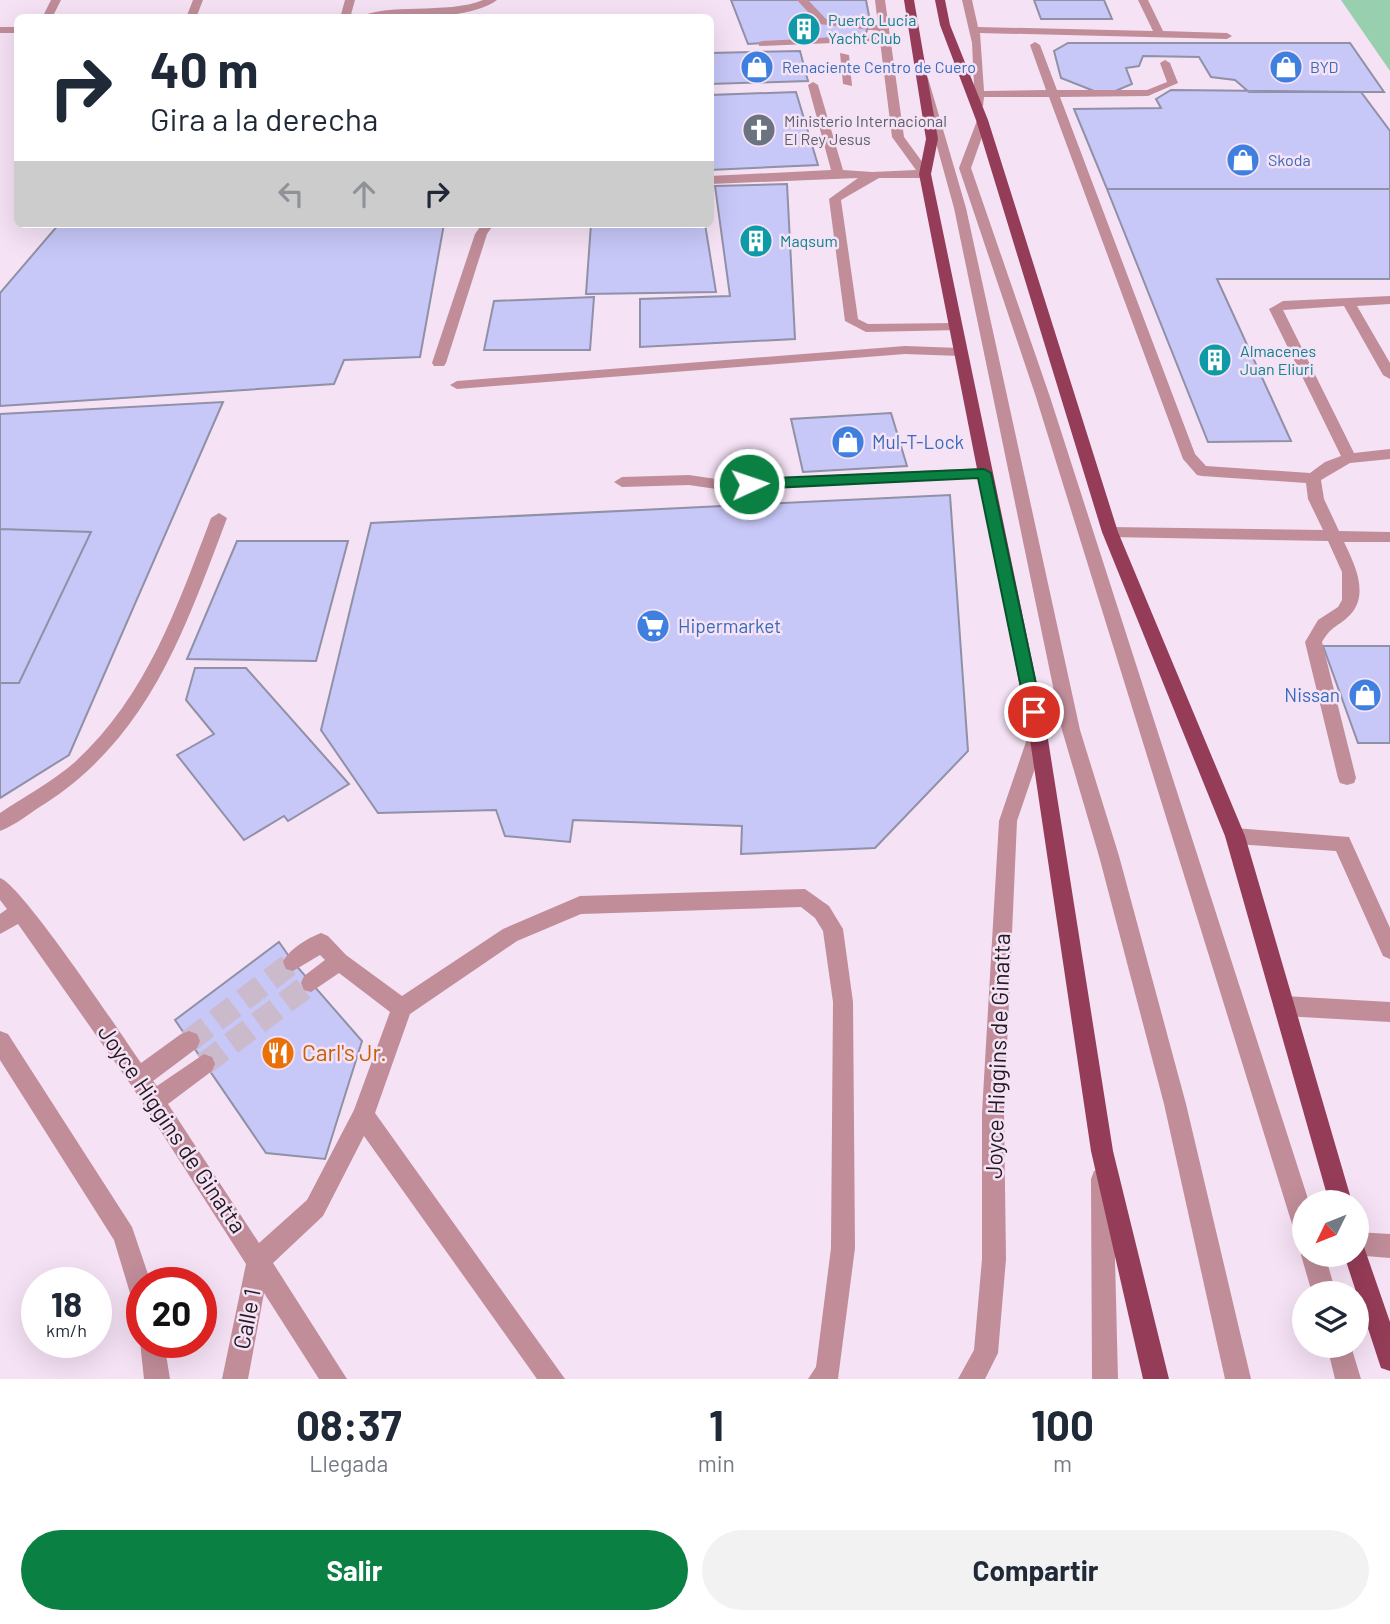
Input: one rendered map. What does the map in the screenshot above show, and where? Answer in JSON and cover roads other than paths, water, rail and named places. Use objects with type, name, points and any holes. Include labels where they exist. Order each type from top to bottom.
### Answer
[{"type":"main road","points":[[909,0],[932,139],[925,174],[1038,733],[1102,1152],[1156,1379]]},
{"type":"main road","points":[[940,0],[945,25],[980,109],[1110,532],[1235,836],[1338,1190]]},
{"type":"main road","points":[[1360,1267],[1390,1359]]},
{"type":"street","points":[[380,14],[392,11],[468,8],[492,0]]},
{"type":"street","points":[[802,0],[823,22],[884,33]]},
{"type":"street","points":[[880,0],[898,137],[925,174]]},
{"type":"street","points":[[967,0],[974,30],[980,109],[965,168],[1043,397],[1293,1190]]},
{"type":"street","points":[[1143,0],[1159,34]]},
{"type":"street","points":[[974,30],[1227,36]]},
{"type":"street","points":[[763,44],[884,33]]},
{"type":"street","points":[[1035,45],[1194,466],[1215,473],[1313,478],[1324,467],[1349,457],[1390,454]]},
{"type":"street","points":[[844,55],[848,84]]},
{"type":"street","points":[[980,109],[1054,95],[1140,94],[1157,90],[1173,83],[1165,62]]},
{"type":"street","points":[[923,78],[932,99],[964,221],[1071,730],[1109,856],[1175,1104],[1238,1379]]},
{"type":"street","points":[[813,85],[838,173]]},
{"type":"street","points":[[714,180],[838,173],[925,174]]},
{"type":"street","points":[[868,175],[835,199],[852,321],[866,328],[955,327]]},
{"type":"street","points":[[439,363],[485,228]]},
{"type":"street","points":[[1349,457],[1275,312],[1283,305],[1390,300]]},
{"type":"street","points":[[1348,301],[1390,375]]},
{"type":"street","points":[[457,385],[905,351],[960,352]]},
{"type":"street","points":[[622,482],[689,480],[723,485],[984,473]]},
{"type":"street","points":[[1313,478],[1316,499],[1350,572],[1350,600],[1344,611],[1324,624],[1313,642],[1347,778]]},
{"type":"street","points":[[0,822],[78,771],[102,748],[146,694],[173,637],[219,518]]},
{"type":"street","points":[[1110,532],[1390,537]]},
{"type":"street","name":"Joyce Higgins de Ginatta","points":[[971,1379],[986,1353],[994,1259],[993,1113],[1008,821],[1038,733]]},
{"type":"street","points":[[1235,836],[1342,843],[1390,950]]},
{"type":"street","name":"Joyce Higgins de Ginatta","points":[[0,886],[22,911],[139,1078],[259,1259],[334,1379]]},
{"type":"street","points":[[259,1259],[315,1208],[363,1115],[402,1008],[510,935],[580,905],[805,898],[822,912],[833,929],[843,1002],[843,1248],[828,1373],[821,1379]]},
{"type":"street","points":[[0,925],[22,911]]},
{"type":"street","points":[[293,962],[321,942],[339,961],[402,1008]]},
{"type":"street","points":[[310,983],[339,961]]},
{"type":"street","points":[[1284,1006],[1390,1012]]},
{"type":"street","points":[[0,1041],[124,1234],[134,1267]]},
{"type":"street","points":[[139,1078],[189,1041]]},
{"type":"street","points":[[154,1101],[205,1064]]},
{"type":"street","points":[[363,1115],[459,1253],[552,1379]]},
{"type":"street","points":[[1102,1152],[1105,1379]]},
{"type":"street","points":[[1369,1245],[1390,1246]]},
{"type":"street","name":"Calle 1","points":[[235,1379],[259,1259]]},
{"type":"street","points":[[154,1358],[157,1379]]},
{"type":"street","points":[[1342,1358],[1348,1379]]},
{"type":"tunnel","points":[[189,1041],[293,962]]},
{"type":"tunnel","points":[[204,1064],[311,983]]},
{"type":"place","name":"Puerto Lucia Yacht Club","points":[[804,29]]},
{"type":"place","name":"Renaciente Centro de Cuero","points":[[757,67]]},
{"type":"place","name":"BYD","points":[[1286,67]]},
{"type":"place","name":"Ministerio Internacional El Rey Jesus","points":[[759,130]]},
{"type":"place","name":"Skoda","points":[[1243,160]]},
{"type":"place","name":"Maqsum","points":[[756,241]]},
{"type":"place","name":"Almacenes Juan Eliuri","points":[[1215,360]]},
{"type":"place","name":"Mul-T-Lock","points":[[848,442]]},
{"type":"place","name":"Hipermarket","points":[[653,626]]},
{"type":"place","name":"Nissan","points":[[1365,695]]},
{"type":"place","name":"Carl's Jr.","points":[[278,1053]]}]
